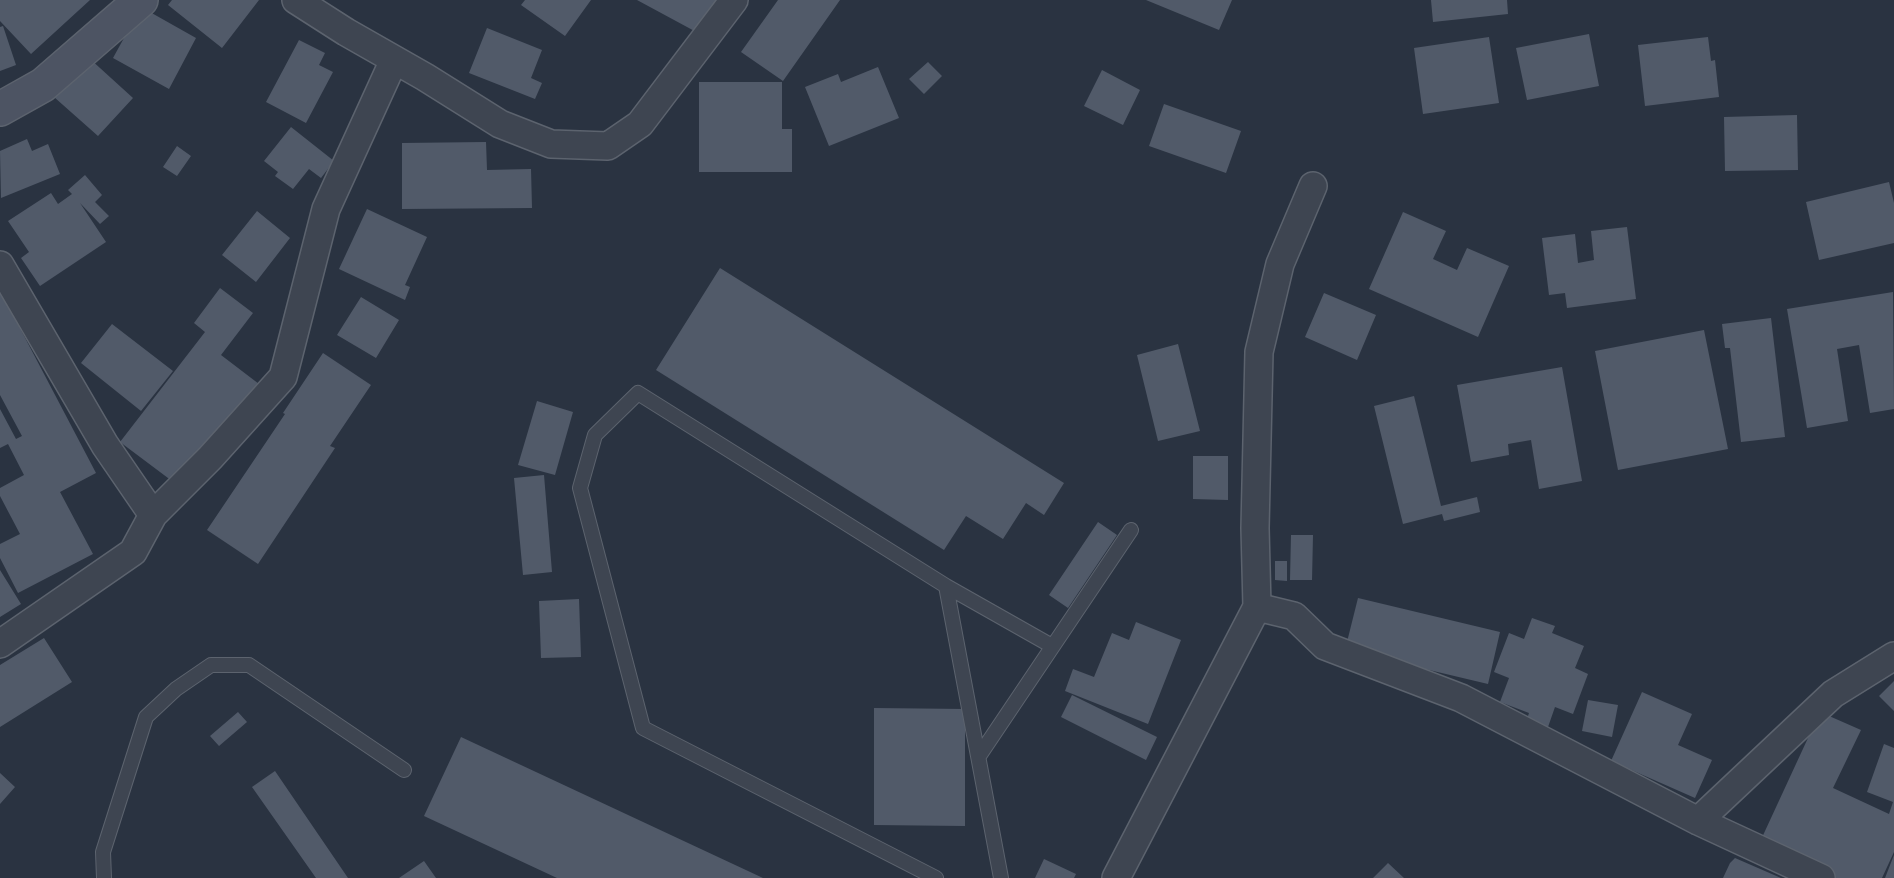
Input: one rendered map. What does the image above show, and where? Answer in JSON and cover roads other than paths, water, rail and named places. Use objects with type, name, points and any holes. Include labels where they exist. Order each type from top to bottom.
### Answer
[{"type":"street","points":[[0,108],[43,85],[141,0]]},
{"type":"street","points":[[296,0],[500,124],[551,144],[608,146],[640,124],[734,0]]},
{"type":"street","points":[[0,644],[133,552],[153,515],[210,458],[283,377],[326,209],[394,60]]},
{"type":"street","points":[[1116,878],[1257,607],[1255,528],[1259,352],[1280,264],[1313,186]]},
{"type":"street","points":[[0,265],[105,445],[153,515]]},
{"type":"street","points":[[1257,607],[1294,616],[1325,646],[1461,698],[1698,820],[1821,878]]},
{"type":"street","points":[[1698,820],[1833,694],[1894,656]]},
{"type":"lane","points":[[936,878],[643,728],[580,488],[595,435],[638,393],[946,586],[1052,646]]},
{"type":"lane","points":[[979,756],[1131,530]]},
{"type":"lane","points":[[946,586],[1001,878]]},
{"type":"lane","points":[[104,878],[103,852],[146,717],[176,689],[211,664],[249,666],[404,770]]}]
